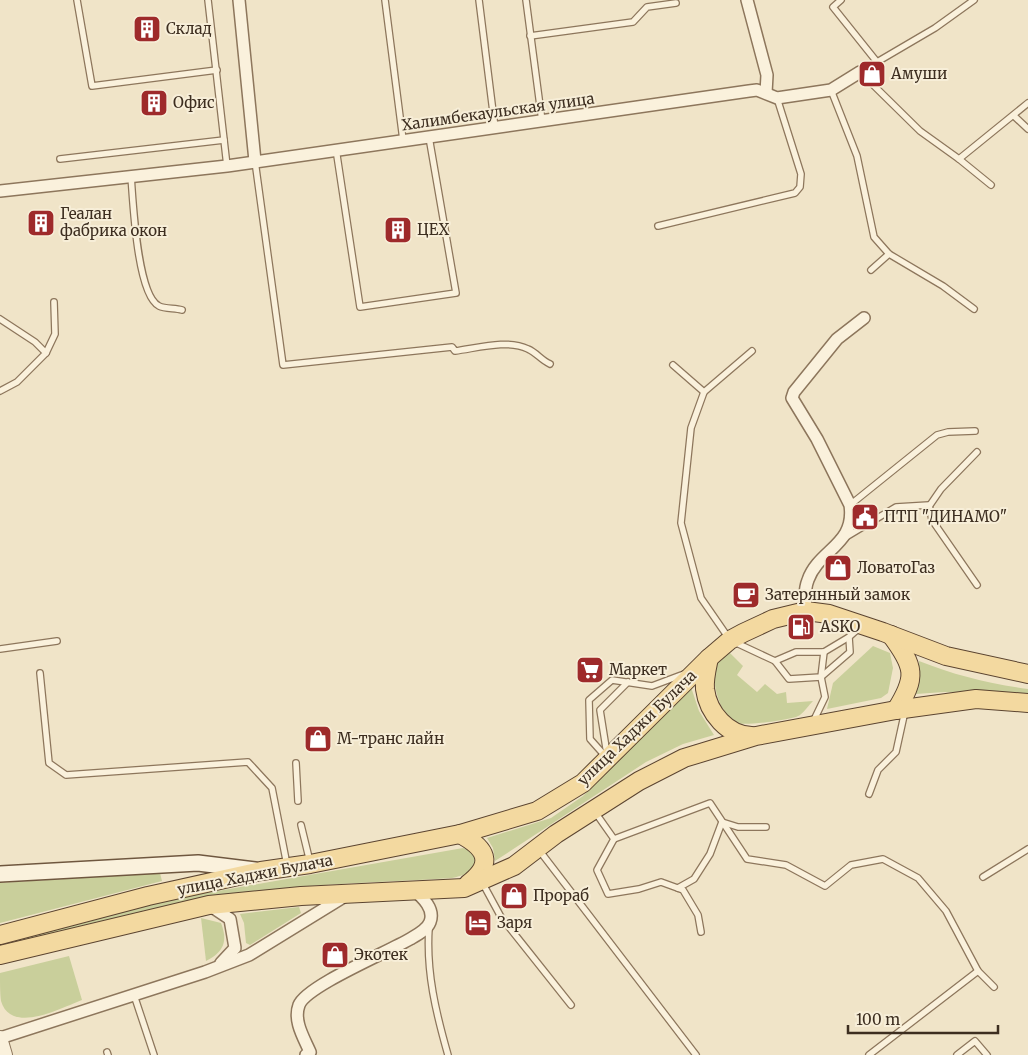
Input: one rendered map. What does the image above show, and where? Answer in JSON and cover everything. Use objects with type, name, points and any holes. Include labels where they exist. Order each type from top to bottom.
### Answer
[{"type":"main road","name":"улица Хаджи Булача","points":[[0,935],[148,896],[261,871],[310,864],[460,834],[537,811],[583,783],[703,663],[730,640],[774,619],[806,612],[824,612],[946,656],[993,668],[1028,674]]},
{"type":"main road","points":[[891,635],[910,666],[910,688],[901,710]]},
{"type":"main road","points":[[703,663],[705,690],[718,718],[732,732],[742,736],[756,736]]},
{"type":"main road","name":"улица Хаджи Булача","points":[[0,954],[209,904],[464,888],[482,882],[514,866],[638,781],[684,758],[756,736],[901,710],[976,699],[1028,703]]},
{"type":"main road","points":[[460,834],[481,847],[484,854],[483,869],[479,876],[464,888]]},
{"type":"main road","points":[[0,874],[198,863],[261,871]]},
{"type":"main road","points":[[198,863],[204,884]]},
{"type":"street","points":[[239,0],[255,161]]},
{"type":"street","points":[[747,0],[767,75],[766,93]]},
{"type":"street","points":[[777,98],[831,90],[860,72]]},
{"type":"street","name":"Халимбекаульская улица","points":[[0,191],[227,166],[336,148],[495,128],[757,90],[777,98]]},
{"type":"street","points":[[806,612],[805,594],[808,580],[814,568],[844,538],[850,524],[850,505],[817,439],[792,398],[794,392],[838,339],[864,318]]},
{"type":"street","points":[[306,1055],[310,1052],[300,1031],[298,1018],[302,1000],[320,986],[389,952],[419,934],[430,923],[428,905],[414,890]]},
{"type":"street","points":[[5,1055],[0,1038],[204,972],[249,954],[349,894]]},
{"type":"street","points":[[204,972],[220,964],[235,948],[230,919],[209,904]]},
{"type":"lane","points":[[77,0],[92,86],[217,70]]},
{"type":"lane","points":[[208,0],[227,166]]},
{"type":"lane","points":[[384,0],[403,140]]},
{"type":"lane","points":[[479,0],[495,128]]},
{"type":"lane","points":[[526,0],[542,121]]},
{"type":"lane","points":[[841,0],[833,7],[877,62]]},
{"type":"lane","points":[[974,0],[935,28],[860,72],[920,131],[991,185]]},
{"type":"lane","points":[[530,36],[633,22],[647,7],[676,3]]},
{"type":"lane","points":[[831,90],[857,156],[874,237],[889,254],[943,286],[974,309]]},
{"type":"lane","points":[[658,226],[796,193],[800,188],[800,174],[777,98]]},
{"type":"lane","points":[[959,159],[1028,103]]},
{"type":"lane","points":[[1014,116],[1028,129]]},
{"type":"lane","points":[[336,148],[360,306],[456,293],[429,137]]},
{"type":"lane","points":[[60,159],[224,140]]},
{"type":"lane","points":[[255,161],[284,364],[452,348],[455,351],[512,344],[528,349],[550,364]]},
{"type":"lane","points":[[131,176],[139,261],[148,295],[159,306],[182,310]]},
{"type":"lane","points":[[871,270],[889,254]]},
{"type":"lane","points":[[0,391],[17,382],[46,353],[55,334],[54,302]]},
{"type":"lane","points":[[0,318],[46,353]]},
{"type":"lane","points":[[752,351],[704,392],[691,428],[681,522],[701,598],[730,640],[775,661],[789,679],[821,677],[850,652],[849,637]]},
{"type":"lane","points":[[673,365],[704,392]]},
{"type":"lane","points":[[850,505],[937,435],[975,431]]},
{"type":"lane","points":[[976,452],[940,489],[930,506],[932,520],[977,585]]},
{"type":"lane","points":[[844,538],[896,507],[930,506]]},
{"type":"lane","points":[[775,661],[796,652],[824,652],[849,637],[862,625]]},
{"type":"lane","points":[[0,649],[57,641]]},
{"type":"lane","points":[[812,726],[825,697],[821,677],[824,652]]},
{"type":"lane","points":[[607,759],[590,739],[589,700],[612,680],[652,686],[703,663]]},
{"type":"lane","points":[[40,673],[48,763],[66,775],[248,762],[272,788],[288,867]]},
{"type":"lane","points":[[607,759],[600,710],[628,682]]},
{"type":"lane","points":[[869,794],[878,770],[896,752],[901,710]]},
{"type":"lane","points":[[296,763],[298,801]]},
{"type":"lane","points":[[700,932],[698,915],[684,890],[661,882],[639,889],[608,894],[597,870],[614,838],[710,803],[747,859],[786,865],[826,886],[851,865],[883,859],[918,878],[946,911],[978,971],[994,988]]},
{"type":"lane","points":[[594,810],[614,838]]},
{"type":"lane","points":[[722,822],[738,827],[766,827]]},
{"type":"lane","points":[[678,888],[694,880],[710,854],[722,822]]},
{"type":"lane","points":[[301,825],[310,864]]},
{"type":"lane","points":[[538,848],[696,1055]]},
{"type":"lane","points":[[983,877],[1028,849]]},
{"type":"lane","points":[[482,882],[502,917],[571,1005]]},
{"type":"lane","points":[[430,923],[430,976],[434,1008],[448,1055]]},
{"type":"lane","points":[[869,1055],[978,971]]},
{"type":"lane","points":[[134,995],[154,1055]]},
{"type":"lane","points":[[957,1055],[975,1041],[987,1055]]},
{"type":"green space","points":[[873,646],[890,653],[893,668],[888,693],[881,698],[827,709],[833,683]]},
{"type":"green space","points":[[729,652],[743,666],[737,675],[757,692],[765,684],[777,694],[786,692],[787,703],[813,701],[796,717],[779,721],[736,723],[724,712],[720,703],[714,673],[720,657]]},
{"type":"green space","points":[[919,661],[945,671],[972,678],[1028,689],[1028,696],[944,692],[916,694]]},
{"type":"green space","points":[[691,687],[699,711],[714,735],[683,744],[646,762],[495,861],[493,848],[487,838],[551,818],[583,796]]},
{"type":"green space","points":[[463,848],[472,851],[475,858],[474,867],[468,873],[452,878],[331,885],[240,893],[157,908],[0,947],[0,942],[150,903]]},
{"type":"green space","points":[[160,873],[162,881],[0,923],[0,883]]},
{"type":"green space","points":[[299,907],[301,913],[250,945],[246,943],[244,923],[240,914]]},
{"type":"green space","points":[[201,918],[221,923],[224,935],[221,950],[206,961]]},
{"type":"green space","points":[[69,956],[82,1000],[50,1013],[25,1018],[15,1016],[6,1011],[1,1001],[0,973]]},
{"type":"place","name":"Склад","points":[[147,29]]},
{"type":"place","name":"Амуши","points":[[872,74]]},
{"type":"place","name":"Офис","points":[[154,103]]},
{"type":"place","name":"Геалан фабрика окон","points":[[41,223]]},
{"type":"place","name":"ЦЕХ","points":[[398,230]]},
{"type":"place","name":"ПТП \"ДИНАМО\"","points":[[865,517]]},
{"type":"place","name":"ЛоватоГаз","points":[[838,568]]},
{"type":"place","name":"Затерянный замок","points":[[746,595]]},
{"type":"place","name":"ASKO","points":[[801,627]]},
{"type":"place","name":"Маркет","points":[[590,670]]},
{"type":"place","name":"М-транс лайн","points":[[318,739]]},
{"type":"place","name":"Прораб","points":[[514,896]]},
{"type":"place","name":"Заря","points":[[478,923]]},
{"type":"place","name":"Экотек","points":[[335,955]]}]
